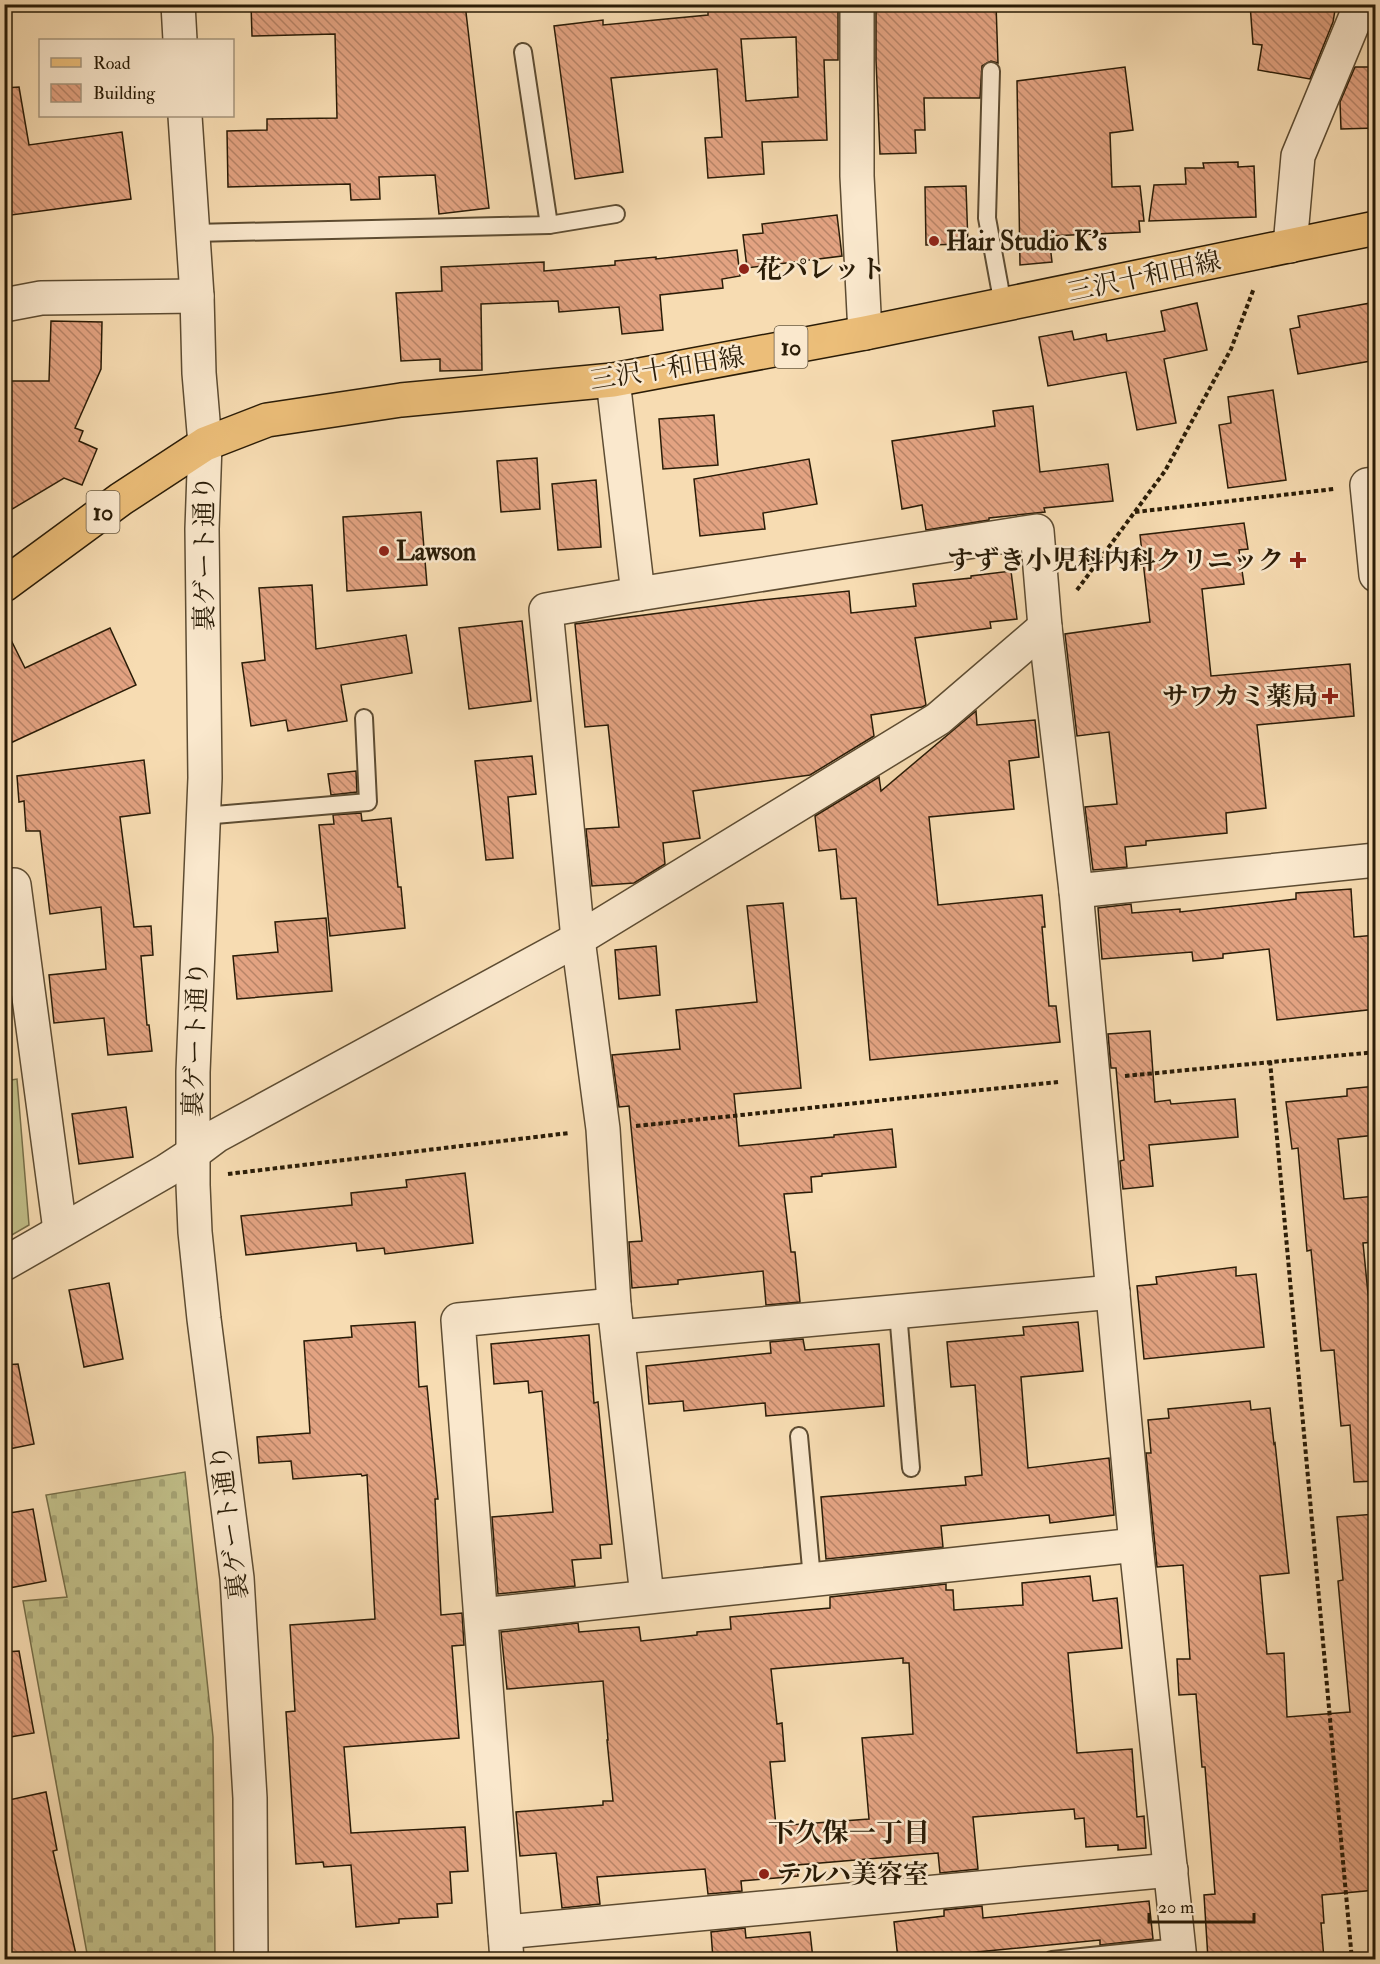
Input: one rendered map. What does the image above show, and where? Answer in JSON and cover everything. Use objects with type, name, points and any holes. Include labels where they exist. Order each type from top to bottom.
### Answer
[{"type":"main road","name":"三沢十和田線","points":[[206,444],[267,420],[400,400],[613,380],[864,333],[1376,228]]},
{"type":"main road","name":"10","points":[[4,585],[121,499],[206,444]]},
{"type":"street","points":[[177,4],[180,39]]},
{"type":"street","points":[[857,4],[857,176],[864,333]]},
{"type":"street","points":[[1290,246],[1298,156],[1361,4]]},
{"type":"street","name":"裏ゲート通り","points":[[185,117],[197,296],[199,373],[206,444],[202,529],[205,778],[193,1072],[192,1154],[195,1232],[204,1319],[237,1578],[250,1798],[251,1959]]},
{"type":"street","points":[[4,305],[41,298],[197,296]]},
{"type":"street","points":[[613,380],[638,594]]},
{"type":"street","points":[[1371,484],[1376,575]]},
{"type":"street","points":[[647,1596],[614,1305],[603,1129],[578,939],[546,610],[1037,531],[1045,627],[1076,891],[1136,1545],[1179,1953]]},
{"type":"street","points":[[4,1264],[166,1171],[216,1136],[578,939],[938,718],[1045,627]]},
{"type":"street","points":[[1076,891],[1376,860]]},
{"type":"street","points":[[4,887],[14,885],[60,1230]]},
{"type":"street","points":[[618,1337],[1113,1292]]},
{"type":"street","points":[[614,1305],[458,1320],[506,1946],[1171,1870]]},
{"type":"street","points":[[481,1615],[1136,1545]]},
{"type":"lane","points":[[523,52],[549,225]]},
{"type":"lane","points":[[992,71],[987,218],[1003,305]]},
{"type":"lane","points":[[193,233],[549,225],[616,214]]},
{"type":"lane","points":[[203,816],[368,802],[364,718]]},
{"type":"lane","points":[[898,1312],[910,1467]]},
{"type":"lane","points":[[800,1436],[812,1579]]},
{"type":"lane","points":[[1052,1959],[1179,1953]]},
{"type":"path","points":[[1045,627],[1067,605],[1165,471],[1231,349],[1256,282]]},
{"type":"path","points":[[1135,512],[1371,484]]},
{"type":"path","points":[[217,1175],[603,1129],[1376,1052]]},
{"type":"path","points":[[1270,1061],[1352,1959]]},
{"type":"green space","points":[[17,1079],[29,1225],[5,1239],[5,1081]]},
{"type":"green space","points":[[185,1472],[213,1737],[215,1959],[88,1959],[23,1601],[67,1597],[46,1495]]},
{"type":"building","points":[[251,4],[465,4],[489,208],[439,214],[435,175],[379,177],[380,199],[351,200],[350,184],[228,187],[227,131],[267,130],[267,119],[337,118],[335,34],[252,36]]},
{"type":"building","points":[[708,4],[838,4],[838,60],[824,60],[827,140],[762,142],[764,174],[708,178],[705,138],[722,137],[717,69],[611,78],[623,172],[575,179],[554,26],[603,20],[603,25],[708,15]],"holes":[[[796,37],[798,97],[746,101],[741,39]]]},
{"type":"building","points":[[876,4],[996,4],[998,63],[991,61],[982,66],[980,98],[924,98],[925,130],[915,130],[916,153],[880,154]]},
{"type":"building","points":[[1250,4],[1336,4],[1333,22],[1310,79],[1258,70],[1262,45],[1253,44]]},
{"type":"building","points":[[1125,67],[1133,130],[1110,133],[1112,187],[1140,186],[1144,221],[1139,221],[1140,232],[1049,236],[1052,262],[1020,265],[1017,81]]},
{"type":"building","points":[[1355,67],[1376,67],[1376,128],[1341,129],[1340,102]]},
{"type":"building","points":[[19,87],[29,145],[122,132],[131,199],[4,216],[4,88]]},
{"type":"building","points":[[1238,162],[1238,167],[1254,166],[1256,217],[1149,221],[1154,185],[1186,184],[1185,168],[1204,168],[1203,163]]},
{"type":"building","points":[[966,186],[968,244],[926,245],[925,187]]},
{"type":"building","points":[[837,215],[842,256],[747,268],[743,235],[763,233],[762,224]]},
{"type":"building","points":[[737,250],[740,276],[722,279],[723,288],[660,295],[663,330],[622,334],[619,307],[559,312],[558,301],[481,304],[482,370],[440,371],[440,359],[401,361],[396,293],[442,291],[441,267],[544,262],[544,271],[615,265],[615,261]]},
{"type":"building","points":[[1376,302],[1376,360],[1298,374],[1290,329],[1300,327],[1298,316]]},
{"type":"building","points":[[1197,303],[1207,350],[1164,359],[1176,423],[1137,430],[1126,372],[1048,386],[1039,337],[1072,331],[1074,340],[1106,334],[1107,341],[1165,331],[1161,311]]},
{"type":"building","points":[[51,321],[102,322],[101,369],[75,428],[83,431],[79,441],[97,449],[82,485],[64,478],[4,514],[4,381],[49,381]]},
{"type":"building","points":[[1273,390],[1286,480],[1228,488],[1219,425],[1231,423],[1228,397]]},
{"type":"building","points":[[1033,406],[1040,472],[1108,464],[1113,501],[1044,508],[1045,512],[989,518],[989,520],[926,530],[922,505],[902,509],[892,441],[995,426],[993,411]]},
{"type":"building","points":[[714,415],[718,465],[663,469],[659,419]]},
{"type":"building","points":[[537,458],[540,509],[501,512],[497,461]]},
{"type":"building","points":[[809,459],[817,504],[763,513],[765,529],[700,536],[694,479]]},
{"type":"building","points":[[596,480],[601,547],[558,550],[552,484]]},
{"type":"building","name":"Lawson","points":[[421,512],[427,585],[347,591],[343,517]]},
{"type":"building","points":[[1244,523],[1248,549],[1239,550],[1244,584],[1202,589],[1211,676],[1350,664],[1354,716],[1257,725],[1266,808],[1226,813],[1227,833],[1146,841],[1146,845],[1125,847],[1127,867],[1093,870],[1085,807],[1117,804],[1109,732],[1077,736],[1065,634],[1150,622],[1140,535]]},
{"type":"building","points":[[1011,571],[1017,619],[990,622],[991,628],[915,638],[926,705],[871,715],[874,736],[810,775],[693,791],[700,838],[663,843],[665,864],[634,883],[592,886],[586,829],[619,827],[608,725],[585,727],[575,624],[849,591],[851,613],[916,606],[913,584]]},
{"type":"building","points":[[312,585],[316,649],[406,635],[412,673],[341,685],[347,721],[288,731],[286,720],[251,726],[242,663],[265,660],[259,588]]},
{"type":"building","points":[[522,621],[531,701],[469,709],[459,628]]},
{"type":"building","points":[[4,626],[25,668],[110,628],[136,685],[4,746]]},
{"type":"building","points":[[976,711],[977,725],[1035,720],[1039,757],[1009,761],[1014,809],[929,817],[938,905],[1042,895],[1045,927],[1042,927],[1049,1006],[1056,1006],[1060,1042],[870,1060],[856,898],[841,899],[836,849],[819,851],[815,816],[879,777],[881,791]]},
{"type":"building","points":[[532,756],[536,794],[508,797],[513,858],[486,860],[475,761]]},
{"type":"building","points":[[144,760],[150,813],[120,817],[134,927],[151,926],[153,955],[141,956],[147,1025],[149,1025],[152,1051],[108,1055],[104,1018],[54,1023],[49,975],[106,969],[101,907],[50,914],[40,831],[26,831],[24,801],[19,802],[17,776]]},
{"type":"building","points":[[356,771],[357,792],[331,795],[328,774]]},
{"type":"building","points":[[361,813],[362,821],[391,818],[405,928],[330,936],[319,825],[334,824],[333,815]]},
{"type":"building","points":[[1351,889],[1354,937],[1376,935],[1376,1009],[1277,1020],[1269,949],[1223,954],[1223,958],[1193,961],[1192,952],[1102,959],[1098,908],[1131,904],[1132,913],[1180,909],[1180,912],[1296,899],[1296,893]]},
{"type":"building","points":[[783,903],[801,1088],[734,1094],[739,1146],[892,1129],[896,1167],[822,1174],[822,1176],[811,1177],[812,1192],[784,1194],[791,1252],[795,1252],[800,1302],[766,1305],[763,1271],[678,1280],[678,1284],[632,1288],[629,1242],[642,1241],[629,1106],[619,1107],[612,1055],[680,1049],[676,1010],[757,1002],[747,906]]},
{"type":"building","points":[[326,918],[332,991],[237,999],[233,956],[278,952],[275,922]]},
{"type":"building","points":[[656,946],[660,995],[619,999],[615,950]]},
{"type":"building","points":[[1150,1031],[1155,1102],[1170,1100],[1171,1104],[1235,1099],[1238,1137],[1149,1145],[1153,1186],[1123,1189],[1120,1161],[1124,1160],[1116,1068],[1111,1068],[1108,1034]]},
{"type":"building","points":[[1376,1086],[1376,1135],[1338,1139],[1344,1199],[1376,1196],[1376,1242],[1363,1243],[1376,1375],[1376,1481],[1354,1482],[1350,1425],[1341,1426],[1334,1350],[1321,1351],[1311,1250],[1307,1251],[1298,1148],[1292,1149],[1286,1102],[1347,1096],[1347,1089]]},
{"type":"building","points":[[126,1107],[133,1157],[79,1164],[72,1114]]},
{"type":"building","points":[[465,1173],[473,1243],[385,1254],[384,1248],[357,1251],[356,1243],[246,1255],[241,1216],[352,1205],[351,1193],[407,1187],[406,1180]]},
{"type":"building","points":[[1236,1267],[1236,1276],[1256,1274],[1264,1347],[1144,1359],[1137,1286],[1157,1284],[1156,1277]]},
{"type":"building","points":[[109,1283],[123,1359],[84,1367],[69,1290]]},
{"type":"building","points":[[415,1322],[419,1387],[427,1386],[438,1499],[435,1499],[441,1615],[462,1613],[464,1645],[452,1646],[459,1738],[344,1747],[351,1833],[465,1827],[468,1871],[450,1872],[452,1903],[437,1904],[438,1917],[399,1919],[399,1923],[356,1927],[351,1865],[324,1867],[323,1862],[296,1864],[286,1712],[295,1711],[290,1625],[375,1619],[367,1475],[293,1479],[291,1461],[259,1463],[257,1437],[310,1433],[304,1341],[352,1337],[351,1326]]},
{"type":"building","points":[[1078,1322],[1083,1371],[1021,1377],[1028,1468],[1109,1458],[1114,1515],[1050,1523],[1049,1515],[941,1526],[943,1547],[826,1559],[821,1497],[966,1485],[965,1477],[982,1475],[975,1385],[951,1387],[947,1342],[1024,1335],[1023,1327]]},
{"type":"building","points":[[589,1335],[594,1403],[598,1402],[612,1544],[600,1545],[601,1558],[572,1560],[575,1586],[498,1594],[492,1517],[553,1512],[542,1391],[529,1393],[528,1381],[494,1384],[491,1344]]},
{"type":"building","points":[[803,1339],[805,1350],[879,1344],[884,1406],[766,1416],[765,1403],[684,1411],[683,1401],[649,1404],[646,1366],[771,1353],[770,1342]]},
{"type":"building","points":[[18,1364],[34,1444],[4,1450],[4,1365]]},
{"type":"building","points":[[1250,1401],[1251,1410],[1270,1408],[1275,1443],[1289,1573],[1260,1576],[1267,1654],[1284,1653],[1287,1717],[1350,1712],[1338,1581],[1343,1580],[1337,1517],[1376,1514],[1376,1890],[1322,1895],[1324,1923],[1321,1923],[1324,1959],[1208,1959],[1204,1895],[1215,1894],[1205,1767],[1202,1767],[1196,1694],[1179,1695],[1177,1659],[1190,1659],[1183,1565],[1157,1567],[1146,1453],[1151,1453],[1148,1420],[1169,1418],[1168,1409]]},
{"type":"building","points":[[33,1509],[46,1581],[4,1589],[4,1514]]},
{"type":"building","points":[[1090,1576],[1093,1601],[1117,1598],[1122,1648],[1068,1653],[1077,1753],[1132,1749],[1137,1817],[1144,1816],[1146,1848],[1118,1850],[1118,1845],[1086,1847],[1084,1818],[1075,1819],[1074,1809],[973,1817],[978,1869],[940,1873],[938,1853],[797,1865],[798,1876],[741,1881],[742,1891],[708,1894],[705,1869],[597,1877],[600,1904],[562,1908],[556,1853],[520,1856],[516,1812],[603,1805],[603,1801],[613,1801],[603,1681],[507,1689],[501,1632],[578,1623],[579,1632],[639,1627],[641,1641],[731,1629],[730,1617],[830,1608],[830,1597],[946,1584],[946,1590],[953,1590],[954,1610],[1023,1605],[1022,1583]],"holes":[[[903,1658],[903,1663],[909,1663],[913,1734],[862,1738],[869,1819],[776,1826],[770,1762],[785,1761],[782,1723],[777,1724],[771,1669]]]},
{"type":"building","points":[[19,1651],[34,1733],[4,1738],[4,1652]]},
{"type":"building","points":[[46,1792],[57,1850],[53,1851],[77,1959],[4,1959],[4,1801]]},
{"type":"building","points":[[1149,1901],[1153,1939],[1100,1945],[1100,1940],[956,1954],[957,1959],[898,1959],[894,1922],[944,1916],[944,1910],[982,1906],[983,1918]]},
{"type":"building","points":[[745,1928],[746,1938],[810,1932],[813,1959],[713,1959],[711,1932]]},
{"type":"place","name":"Hair Studio K's","points":[[934,241]]},
{"type":"place","name":"花パレット","points":[[744,269]]},
{"type":"place","name":"Lawson","points":[[384,551]]},
{"type":"place","name":"すずき小児科内科クリニック","points":[[1298,560]]},
{"type":"place","name":"サワカミ薬局","points":[[1330,696]]},
{"type":"place","name":"テルハ美容室","points":[[764,1874]]},
{"type":"district","name":"下久保一丁目","points":[[849,1833]]}]
